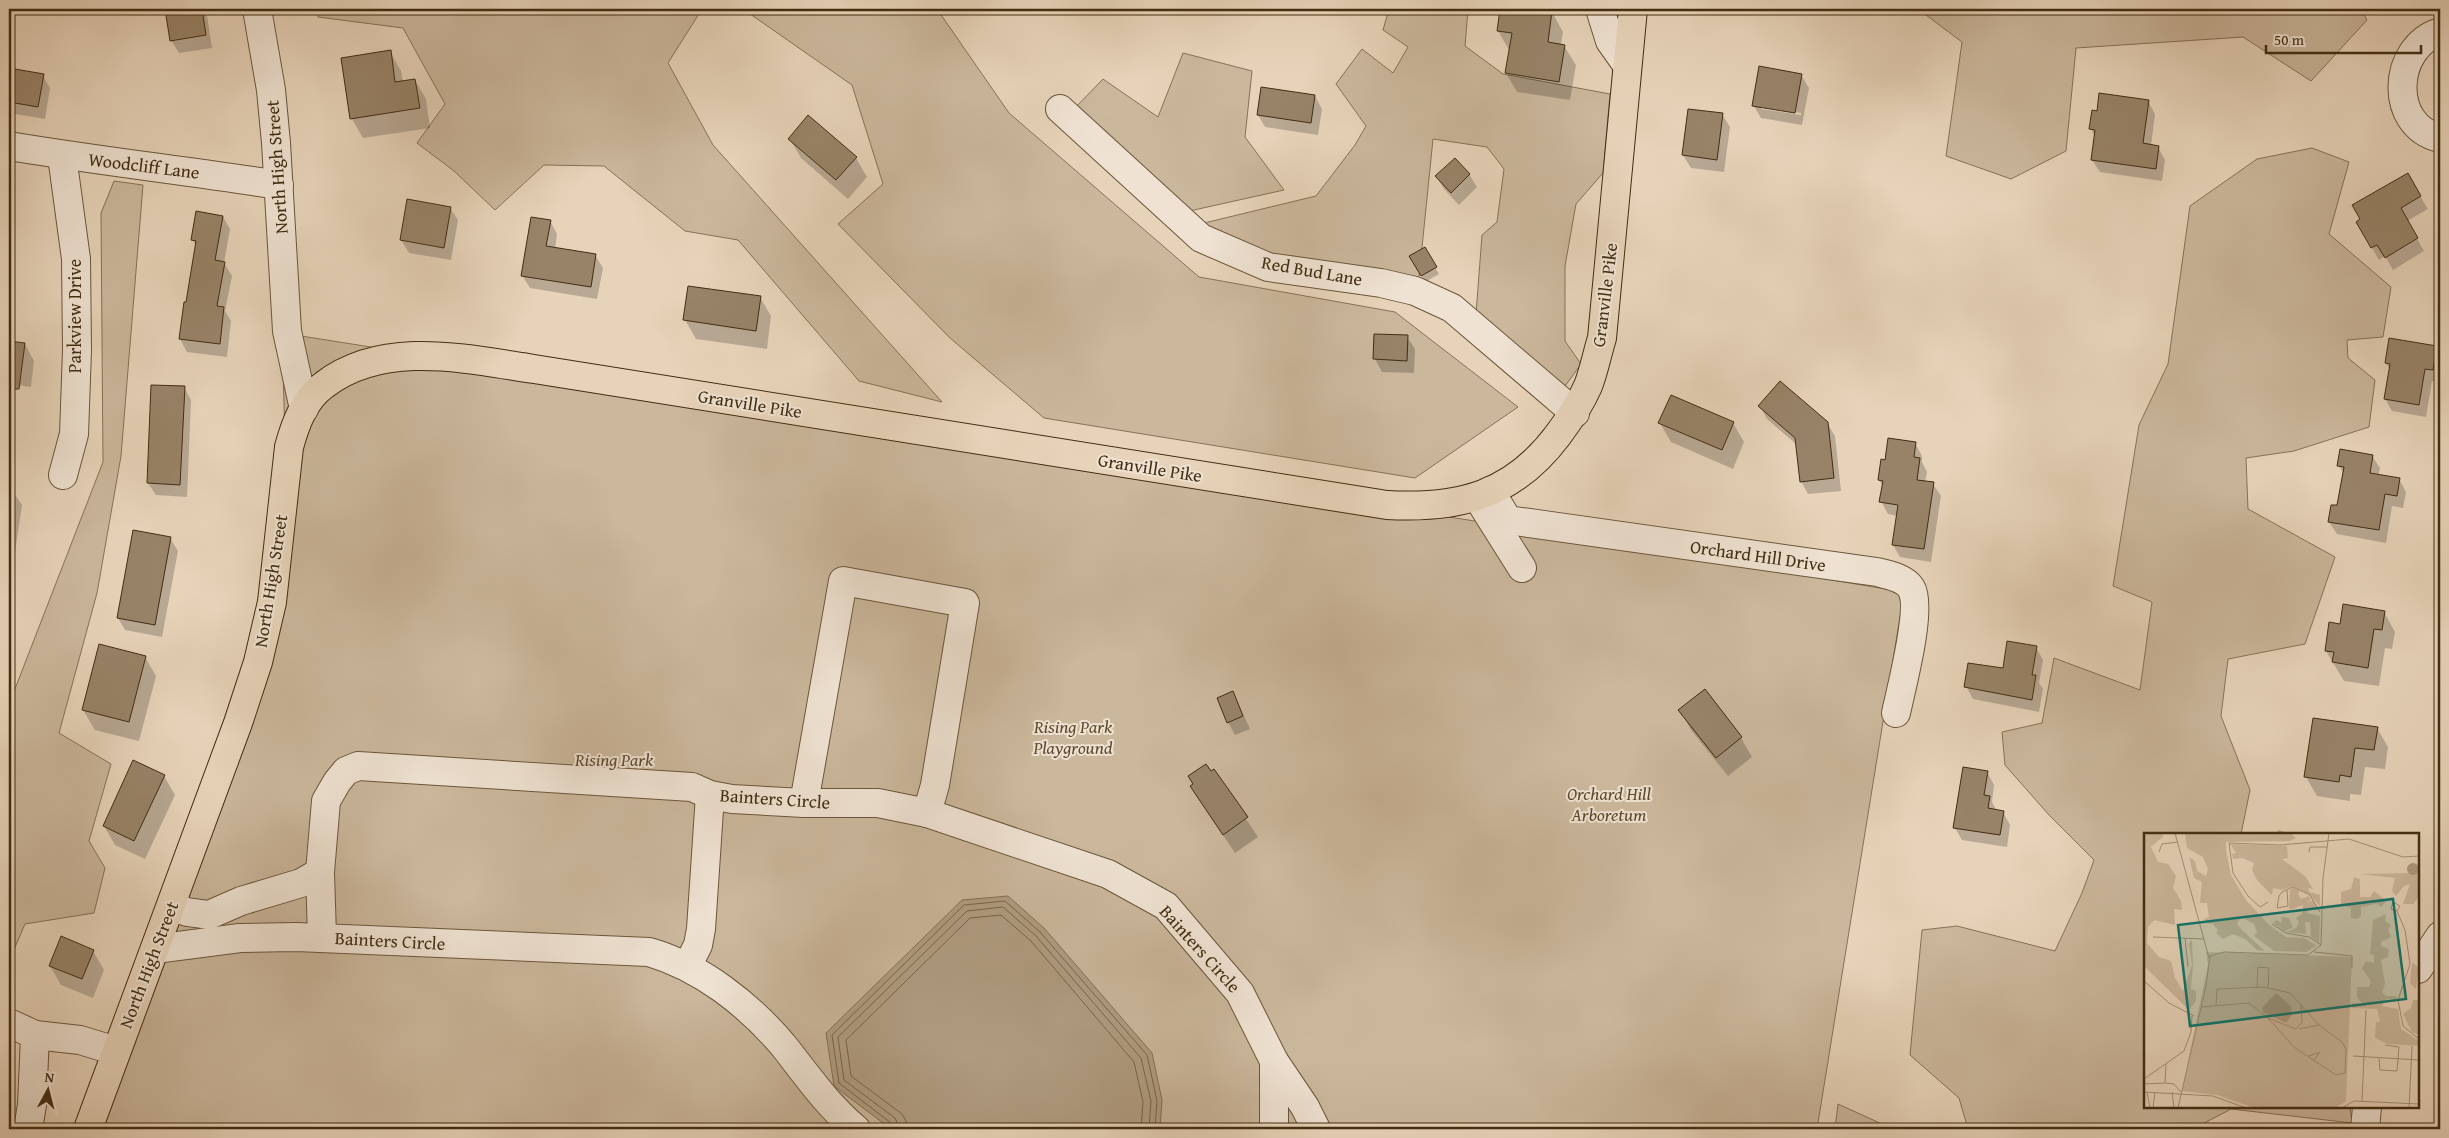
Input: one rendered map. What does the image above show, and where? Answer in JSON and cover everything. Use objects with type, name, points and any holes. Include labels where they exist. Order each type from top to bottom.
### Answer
[{"type":"highway","name":"Granville Pike","points":[[304,409],[323,385],[353,368],[382,359],[428,356],[516,367],[1387,505],[1441,504],[1484,493],[1526,471],[1541,458],[1575,413],[1588,385],[1602,338],[1633,9]]},
{"type":"highway","name":"North High Street","points":[[88,1129],[155,950],[258,662],[272,602],[289,447],[296,423],[304,409]]},
{"type":"street","name":"North High Street","points":[[257,9],[271,90],[279,185],[287,331],[304,409]]},
{"type":"street","points":[[1600,9],[1610,40],[1627,65]]},
{"type":"street","points":[[2440,32],[2419,45],[2406,63],[2401,84],[2405,106],[2416,124],[2434,137],[2440,138]]},
{"type":"street","name":"Red Bud Lane","points":[[1060,109],[1201,238],[1268,267],[1381,283],[1415,291],[1452,308],[1575,413]]},
{"type":"street","name":"Woodcliff Lane","points":[[9,146],[62,156],[180,169],[279,185]]},
{"type":"street","name":"Parkview Drive","points":[[62,156],[76,259],[77,350],[74,434],[63,475]]},
{"type":"street","points":[[1484,493],[1485,512],[1522,568]]},
{"type":"street","name":"Orchard Hill Drive","points":[[1484,493],[1508,520],[1878,572],[1905,582],[1912,589],[1915,600],[1913,628],[1896,713]]},
{"type":"street","points":[[804,803],[843,581],[965,603],[935,785],[927,813]]},
{"type":"street","name":"Bainters Circle","points":[[322,937],[320,872],[326,802],[336,782],[346,771],[358,766],[692,787],[710,794],[732,799],[804,803],[878,803],[927,813],[1108,874],[1166,906],[1240,993],[1274,1061],[1274,1129]]},
{"type":"street","points":[[688,965],[698,946],[702,928],[710,794]]},
{"type":"street","points":[[171,906],[187,912],[209,916],[241,901],[301,882],[320,872]]},
{"type":"street","points":[[2419,968],[2440,936]]},
{"type":"street","name":"Bainters Circle","points":[[155,950],[240,938],[322,937],[644,952],[688,965],[751,1012],[781,1044],[842,1118],[856,1129]]},
{"type":"street","points":[[9,1023],[35,1035],[80,1040],[116,1051]]},
{"type":"street","points":[[28,1129],[32,1106],[35,1035]]},
{"type":"street","points":[[1274,1061],[1305,1106],[1316,1129]]},
{"type":"street","points":[[2365,1129],[2367,1108]]},
{"type":"green space","points":[[317,9],[702,9],[668,63],[713,145],[942,402],[859,381],[738,240],[685,231],[604,166],[544,165],[495,210],[454,171],[417,143],[445,104],[403,28],[318,17]]},
{"type":"green space","points":[[743,9],[937,9],[1009,113],[1199,277],[1395,312],[1518,407],[1415,478],[1044,418],[950,338],[838,224],[883,184],[852,85]]},
{"type":"green space","points":[[1389,9],[1468,9],[1465,46],[1503,74],[1610,94],[1603,173],[1576,204],[1565,266],[1565,341],[1581,364],[1560,393],[1476,314],[1482,235],[1497,222],[1504,169],[1487,147],[1433,139],[1419,277],[1239,251],[1200,224],[1316,196],[1355,145],[1366,126],[1336,84],[1362,49],[1393,73],[1408,47],[1383,30]]},
{"type":"green space","points":[[1918,9],[2361,9],[2367,20],[2311,81],[2243,37],[2076,48],[2066,151],[2011,179],[1946,156],[1962,42]]},
{"type":"green space","points":[[1183,53],[1252,71],[1245,137],[1284,190],[1185,212],[1074,109],[1103,79],[1158,117]]},
{"type":"green space","points":[[2312,148],[2349,162],[2329,234],[2391,287],[2383,337],[2347,340],[2348,358],[2375,380],[2369,427],[2294,451],[2246,458],[2248,509],[2335,557],[2305,644],[2228,659],[2221,716],[2250,790],[2241,833],[2144,833],[2144,1108],[2350,1108],[2352,1123],[2231,1109],[2193,1129],[1968,1129],[1959,1098],[1910,1055],[1922,930],[1957,926],[2055,951],[2082,893],[2094,860],[2049,815],[2005,765],[2002,732],[2042,723],[2054,658],[2140,690],[2152,602],[2113,586],[2139,425],[2168,364],[2190,206],[2257,159]]},
{"type":"green space","points":[[114,181],[143,185],[121,456],[97,593],[59,733],[111,764],[89,841],[105,868],[94,913],[25,924],[9,961],[9,700],[13,694],[103,462],[101,213]]},
{"type":"green space","name":"Rising Park","points":[[282,333],[1481,522],[1904,592],[1817,1129],[88,1129],[238,723],[286,474]]},
{"type":"green space","points":[[1838,1104],[1893,1129],[1835,1129]]},
{"type":"water","points":[[1008,896],[1044,928],[1152,1053],[1162,1100],[1160,1129],[891,1129],[834,1086],[826,1033],[962,900]]},
{"type":"building","points":[[165,9],[202,9],[206,35],[170,41]]},
{"type":"building","points":[[1500,9],[1552,11],[1548,42],[1565,45],[1559,82],[1505,73],[1512,33],[1497,31]]},
{"type":"building","points":[[391,50],[395,82],[415,79],[420,108],[350,119],[341,58]]},
{"type":"building","points":[[1759,66],[1802,74],[1795,113],[1752,106]]},
{"type":"building","points":[[9,68],[44,74],[38,107],[9,102]]},
{"type":"building","points":[[1261,87],[1315,95],[1311,123],[1257,115]]},
{"type":"building","points":[[2099,93],[2149,100],[2143,143],[2159,146],[2156,169],[2091,160],[2095,130],[2089,129],[2092,110],[2097,111]]},
{"type":"building","points":[[1688,109],[1723,113],[1717,160],[1682,155]]},
{"type":"building","points":[[808,115],[857,157],[836,180],[788,139]]},
{"type":"building","points":[[1455,158],[1470,174],[1451,193],[1435,176]]},
{"type":"building","points":[[2408,173],[2421,196],[2401,208],[2418,238],[2385,258],[2377,245],[2371,248],[2356,222],[2360,219],[2352,205]]},
{"type":"building","points":[[407,199],[451,207],[444,248],[400,240]]},
{"type":"building","points":[[196,211],[223,216],[215,260],[225,262],[217,306],[224,307],[220,344],[179,339],[196,241],[191,240]]},
{"type":"building","points":[[531,217],[551,220],[546,246],[596,254],[591,287],[521,276]]},
{"type":"building","points":[[1425,247],[1437,267],[1421,276],[1409,256]]},
{"type":"building","points":[[688,286],[761,296],[756,331],[683,320]]},
{"type":"building","points":[[1374,334],[1408,335],[1407,361],[1373,359]]},
{"type":"building","points":[[2389,338],[2437,346],[2433,370],[2425,369],[2419,405],[2384,399],[2390,364],[2385,363]]},
{"type":"building","points":[[9,341],[25,343],[19,389],[9,389]]},
{"type":"building","points":[[1780,381],[1828,422],[1834,478],[1800,482],[1795,438],[1758,406]]},
{"type":"building","points":[[151,385],[185,386],[180,485],[147,483]]},
{"type":"building","points":[[1671,395],[1734,422],[1722,450],[1658,423]]},
{"type":"building","points":[[1888,438],[1916,442],[1914,457],[1920,458],[1917,480],[1934,482],[1924,549],[1892,545],[1898,505],[1879,502],[1883,481],[1878,480],[1881,459],[1885,460]]},
{"type":"building","points":[[2340,449],[2373,455],[2370,473],[2400,478],[2397,496],[2385,494],[2379,530],[2328,522],[2331,505],[2337,505],[2344,467],[2337,466]]},
{"type":"building","points":[[133,530],[171,537],[155,625],[117,618]]},
{"type":"building","points":[[2343,604],[2385,611],[2382,630],[2374,629],[2368,668],[2332,662],[2334,652],[2325,651],[2329,622],[2340,624]]},
{"type":"building","points":[[2007,641],[2037,646],[2032,675],[2036,675],[2032,700],[1964,687],[1968,663],[2003,668]]},
{"type":"building","points":[[99,644],[146,656],[129,722],[82,710]]},
{"type":"building","points":[[1705,689],[1742,737],[1716,758],[1678,710]]},
{"type":"building","points":[[1233,691],[1243,716],[1227,723],[1217,698]]},
{"type":"building","points":[[2313,718],[2378,727],[2374,750],[2355,748],[2351,777],[2340,775],[2339,782],[2304,777]]},
{"type":"building","points":[[133,760],[165,775],[134,841],[103,826]]},
{"type":"building","points":[[1206,764],[1211,771],[1214,769],[1248,817],[1223,835],[1190,786],[1193,784],[1188,776]]},
{"type":"building","points":[[1963,767],[1988,771],[1984,795],[1990,796],[1988,808],[2004,811],[2000,835],[1953,828]]},
{"type":"building","points":[[61,936],[94,950],[82,979],[49,966]]},
{"type":"park label","name":"Rising Park Playground","points":[[1073,738]]},
{"type":"park label","name":"Orchard Hill Arboretum","points":[[1609,804]]}]
